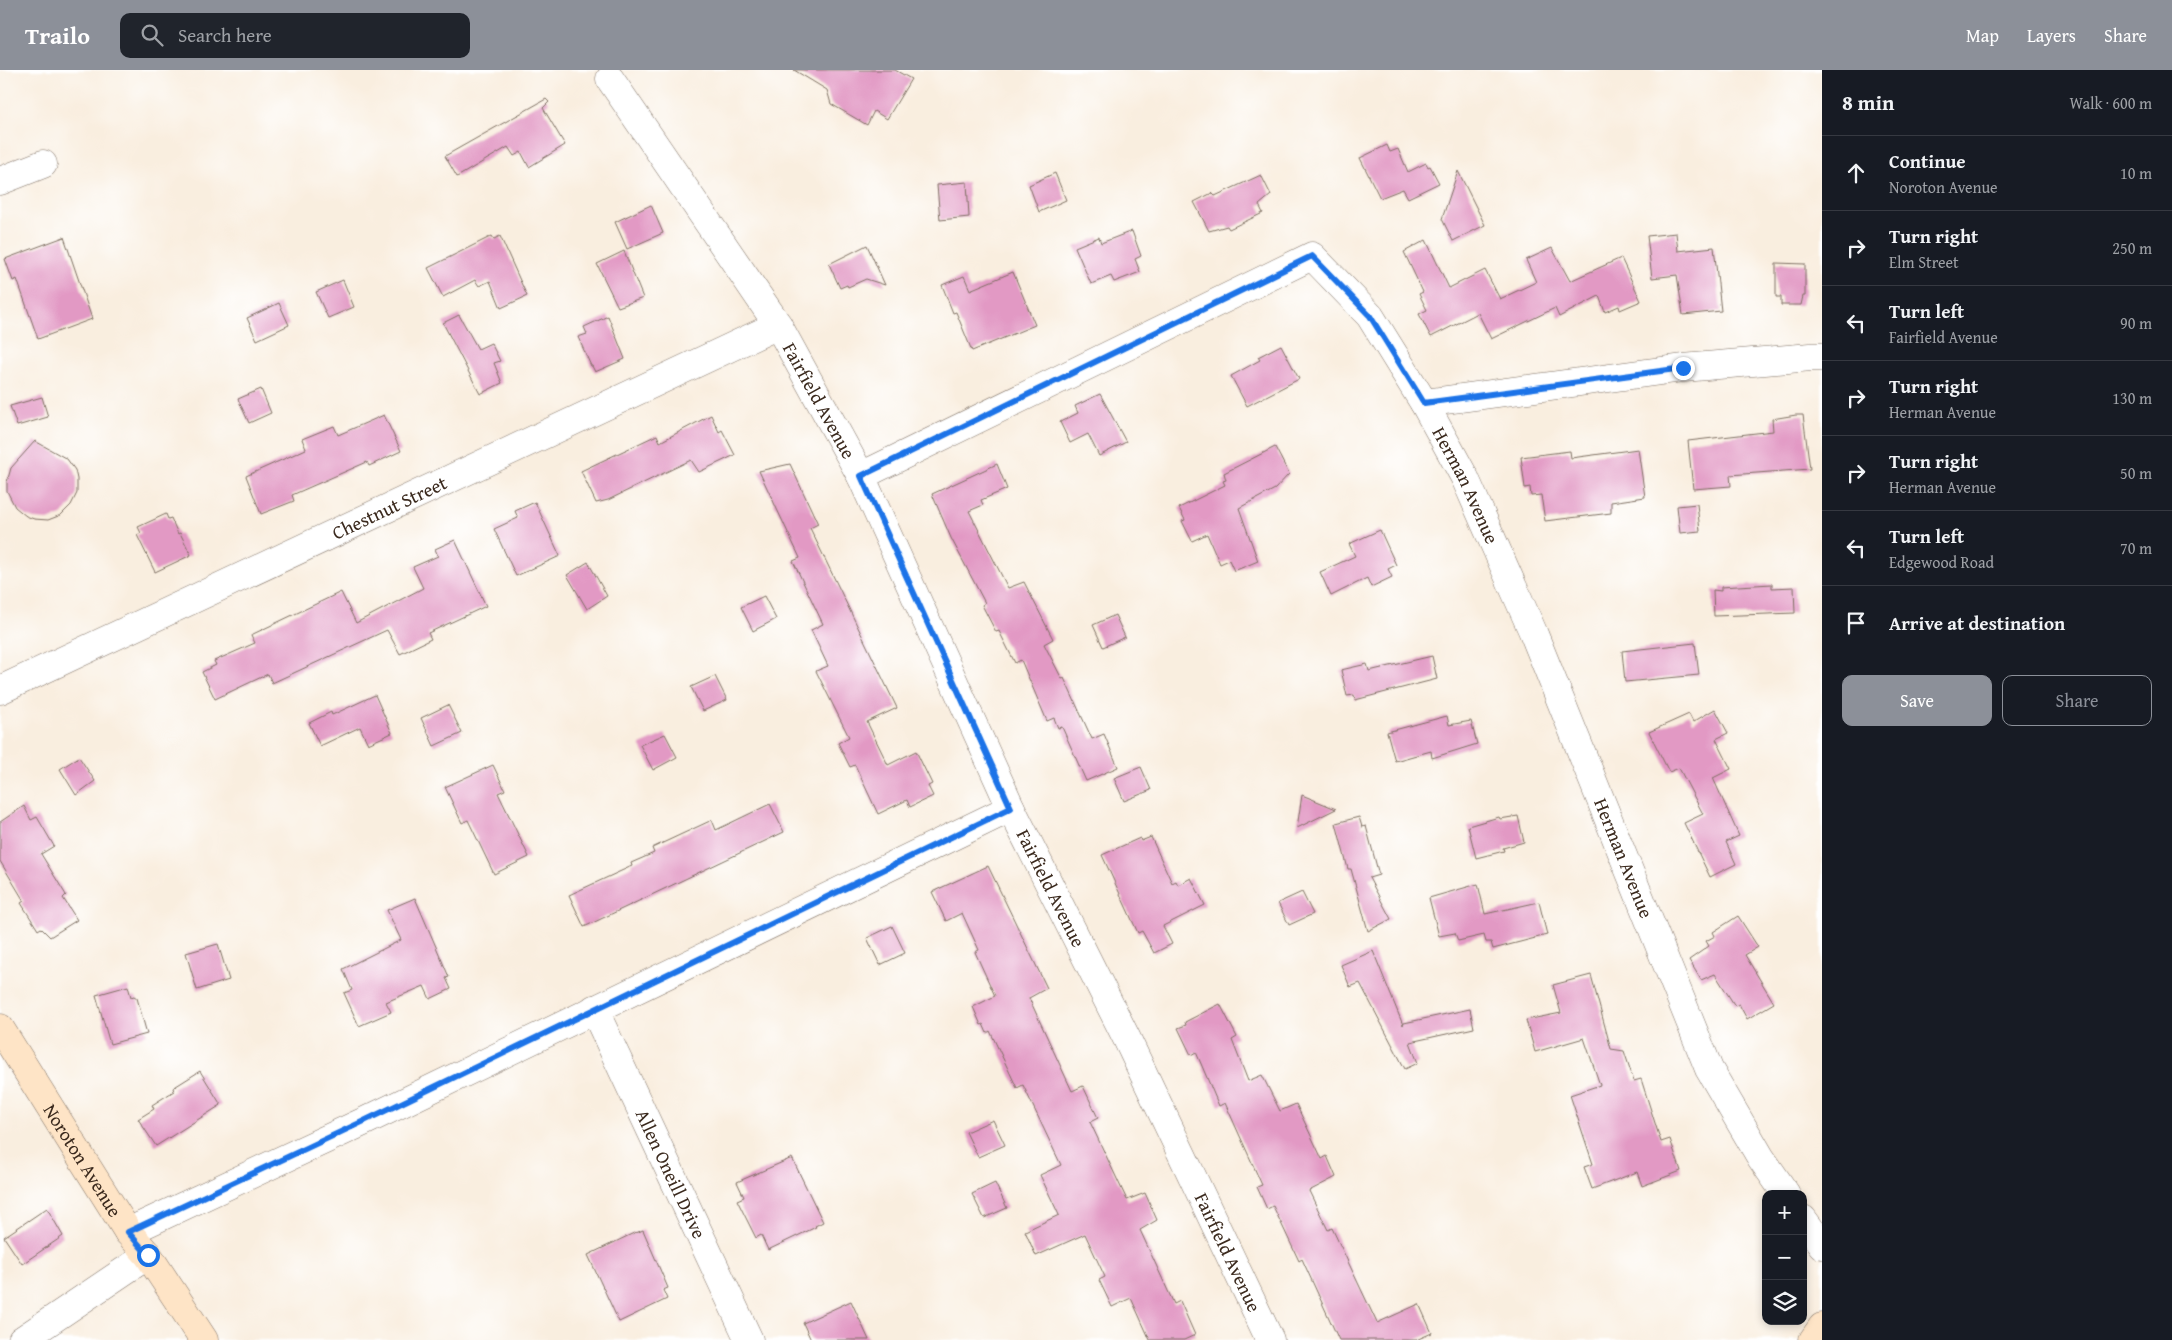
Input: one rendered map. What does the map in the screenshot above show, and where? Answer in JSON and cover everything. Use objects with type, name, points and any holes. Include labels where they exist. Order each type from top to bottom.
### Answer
[{"type":"main road","name":"Noroton Avenue","points":[[0,1028],[128,1232],[148,1255],[204,1340]]},
{"type":"main road","points":[[1813,1340],[1822,1327]]},
{"type":"street","name":"Fairfield Avenue","points":[[610,79],[778,325],[861,476],[1011,808],[1127,1039],[1270,1340]]},
{"type":"street","points":[[0,181],[43,164]]},
{"type":"street","name":"Herman Avenue","points":[[861,476],[1312,256],[1370,316],[1424,403],[1464,478],[1533,632],[1709,1069],[1761,1158],[1783,1190]]},
{"type":"street","name":"Chestnut Street","points":[[0,690],[778,325]]},
{"type":"street","points":[[1424,403],[1683,368],[1811,356],[1822,357]]},
{"type":"street","points":[[128,1232],[362,1122],[1011,808]]},
{"type":"street","name":"Allen Oneill Drive","points":[[594,1009],[749,1340]]},
{"type":"street","points":[[1807,1224],[1822,1245]]},
{"type":"street","points":[[22,1340],[148,1255]]},
{"type":"building","points":[[794,70],[895,70],[911,79],[887,119],[874,111],[867,125],[831,104],[827,90]]},
{"type":"building","points":[[546,99],[549,102],[543,108],[565,145],[529,167],[521,152],[514,156],[508,147],[457,177],[445,156]]},
{"type":"building","points":[[1387,145],[1390,152],[1398,149],[1408,172],[1426,163],[1428,167],[1430,166],[1439,183],[1408,198],[1403,189],[1380,198],[1360,158]]},
{"type":"building","points":[[1458,171],[1485,225],[1453,241],[1442,219]]},
{"type":"building","points":[[1055,173],[1066,200],[1039,212],[1029,185]]},
{"type":"building","points":[[1261,175],[1271,195],[1259,205],[1263,213],[1229,229],[1227,226],[1209,231],[1194,202],[1212,193],[1215,196]]},
{"type":"building","points":[[967,182],[969,217],[940,220],[937,185]]},
{"type":"building","points":[[651,205],[663,233],[627,249],[615,222]]},
{"type":"building","points":[[1132,231],[1141,256],[1135,259],[1140,272],[1114,282],[1111,276],[1091,284],[1075,247],[1099,237],[1101,243]]},
{"type":"building","points":[[1676,233],[1678,251],[1714,247],[1721,311],[1683,315],[1677,275],[1652,278],[1647,236]]},
{"type":"building","points":[[492,236],[494,239],[500,236],[527,296],[501,308],[490,281],[479,286],[475,280],[443,297],[428,268]]},
{"type":"building","points":[[64,237],[92,319],[38,339],[17,279],[13,281],[5,259]]},
{"type":"building","points":[[1426,240],[1449,288],[1485,270],[1500,299],[1536,282],[1526,260],[1552,248],[1570,281],[1621,258],[1641,301],[1620,310],[1619,306],[1605,312],[1599,296],[1559,317],[1555,308],[1491,339],[1478,313],[1431,337],[1419,314],[1427,310],[1419,294],[1423,292],[1404,252]]},
{"type":"building","points":[[867,245],[885,285],[866,279],[848,287],[847,285],[840,288],[829,264]]},
{"type":"building","points":[[624,251],[643,298],[618,307],[597,264]]},
{"type":"building","points":[[1776,263],[1805,264],[1805,296],[1803,296],[1801,305],[1781,305],[1781,297],[1776,297]]},
{"type":"building","points":[[1013,272],[1035,325],[972,351],[956,312],[953,313],[942,285],[964,276],[970,290]]},
{"type":"building","points":[[343,280],[354,307],[328,318],[316,292]]},
{"type":"building","points":[[279,303],[289,325],[257,340],[247,318]]},
{"type":"building","points":[[459,315],[478,349],[491,343],[500,361],[494,363],[502,383],[480,394],[443,323]]},
{"type":"building","points":[[608,316],[625,359],[595,372],[578,337],[587,334],[584,327]]},
{"type":"building","points":[[1281,345],[1299,379],[1247,406],[1231,376],[1260,360],[1258,357]]},
{"type":"building","points":[[261,389],[271,413],[249,423],[238,399]]},
{"type":"building","points":[[1100,394],[1126,442],[1099,456],[1088,434],[1070,443],[1060,422],[1078,413],[1075,406]]},
{"type":"building","points":[[42,397],[48,417],[17,426],[10,406]]},
{"type":"building","points":[[384,415],[401,451],[369,466],[367,462],[292,495],[294,501],[261,514],[246,476],[306,449],[302,439],[334,426],[338,435]]},
{"type":"building","points":[[711,415],[719,432],[722,430],[735,455],[699,472],[691,460],[608,500],[596,503],[581,471],[657,435],[660,442]]},
{"type":"building","points":[[1803,415],[1810,469],[1730,475],[1731,486],[1693,489],[1688,441],[1773,431],[1772,419]]},
{"type":"building","points":[[35,441],[67,459],[75,470],[77,479],[77,493],[71,505],[61,515],[48,520],[34,519],[26,516],[15,507],[7,491],[7,482],[11,468]]},
{"type":"building","points":[[1275,447],[1289,474],[1275,489],[1239,508],[1258,561],[1234,571],[1229,560],[1220,564],[1207,534],[1192,541],[1182,521],[1185,520],[1179,508],[1225,485],[1223,481],[1226,480],[1224,473]]},
{"type":"building","points":[[1638,449],[1645,497],[1611,502],[1611,513],[1545,521],[1541,495],[1531,496],[1530,487],[1525,488],[1521,457],[1570,451],[1571,458]]},
{"type":"building","points":[[790,464],[818,524],[810,528],[897,708],[867,722],[888,765],[916,751],[932,784],[928,786],[933,796],[910,807],[907,800],[878,814],[855,765],[850,767],[838,743],[849,737],[816,671],[828,666],[811,630],[823,624],[793,561],[800,558],[759,471]]},
{"type":"building","points":[[997,464],[1007,489],[981,500],[983,505],[969,511],[1008,588],[1024,582],[1053,639],[1044,644],[1062,679],[1064,678],[1092,739],[1104,734],[1118,767],[1086,781],[1062,727],[1058,728],[1054,718],[1047,721],[1021,660],[1015,663],[999,631],[996,632],[982,605],[985,603],[951,538],[932,494]]},
{"type":"building","points":[[535,502],[560,556],[516,576],[494,529],[518,518],[515,511]]},
{"type":"building","points":[[1697,504],[1700,531],[1680,533],[1677,506]]},
{"type":"building","points":[[166,514],[168,519],[171,518],[191,555],[155,572],[137,535],[141,533],[138,527]]},
{"type":"building","points":[[1380,530],[1396,565],[1388,569],[1392,577],[1371,587],[1367,578],[1331,596],[1320,572],[1355,556],[1349,544]]},
{"type":"building","points":[[455,540],[486,606],[428,633],[431,639],[400,654],[387,630],[272,683],[268,674],[215,699],[202,672],[216,665],[214,661],[255,643],[251,635],[341,592],[356,623],[423,588],[413,567],[438,556],[435,549]]},
{"type":"building","points":[[588,562],[607,596],[587,609],[567,575]]},
{"type":"building","points":[[1772,584],[1772,588],[1794,587],[1795,613],[1714,616],[1713,590],[1721,591],[1721,587]]},
{"type":"building","points":[[764,596],[776,619],[753,631],[741,607]]},
{"type":"building","points":[[1115,615],[1125,637],[1103,647],[1093,625]]},
{"type":"building","points":[[1695,643],[1699,675],[1625,682],[1622,651]]},
{"type":"building","points":[[1432,656],[1437,679],[1355,700],[1354,695],[1347,696],[1341,670],[1367,664],[1369,671]]},
{"type":"building","points":[[715,676],[727,700],[703,711],[691,687]]},
{"type":"building","points":[[375,695],[392,733],[368,744],[360,727],[320,746],[309,723],[331,712],[332,715]]},
{"type":"building","points":[[448,705],[462,733],[434,746],[421,718]]},
{"type":"building","points":[[1715,709],[1728,733],[1716,739],[1731,769],[1713,778],[1739,836],[1726,842],[1736,864],[1710,877],[1684,823],[1703,814],[1679,768],[1669,772],[1649,732],[1689,714],[1693,722]]},
{"type":"building","points":[[1447,716],[1449,725],[1471,721],[1477,744],[1432,758],[1431,751],[1395,761],[1387,732]]},
{"type":"building","points":[[665,734],[677,757],[653,770],[640,745]]},
{"type":"building","points":[[79,757],[95,781],[76,795],[60,769]]},
{"type":"building","points":[[493,765],[505,790],[498,793],[529,857],[494,874],[468,820],[462,823],[445,787]]},
{"type":"building","points":[[1141,767],[1151,790],[1124,801],[1114,778]]},
{"type":"building","points":[[1302,795],[1336,809],[1297,828]]},
{"type":"building","points":[[770,804],[784,832],[584,927],[569,895],[632,866],[631,863],[654,853],[652,848],[712,820],[716,830]]},
{"type":"building","points":[[24,806],[31,820],[37,817],[54,846],[41,854],[66,895],[63,898],[77,920],[50,937],[41,928],[38,930],[21,903],[24,901],[0,861],[0,822]]},
{"type":"building","points":[[1518,816],[1524,842],[1503,848],[1504,851],[1476,858],[1468,826],[1499,817],[1500,819]]},
{"type":"building","points":[[1359,817],[1362,827],[1366,826],[1379,875],[1369,878],[1391,919],[1368,931],[1351,869],[1348,869],[1336,823]]},
{"type":"building","points":[[1151,837],[1172,883],[1176,881],[1178,885],[1191,878],[1205,905],[1163,926],[1172,944],[1154,953],[1142,931],[1138,933],[1102,855],[1140,838],[1141,841]]},
{"type":"building","points":[[988,866],[1047,988],[1029,998],[1072,1091],[1083,1086],[1098,1118],[1090,1122],[1127,1200],[1145,1193],[1157,1220],[1140,1230],[1174,1304],[1180,1301],[1195,1335],[1184,1340],[1150,1340],[1131,1298],[1112,1307],[1099,1280],[1105,1277],[1085,1234],[1036,1256],[1025,1231],[1059,1215],[1040,1175],[1061,1165],[1023,1085],[1017,1088],[990,1031],[987,1033],[983,1024],[981,1025],[973,1007],[995,996],[975,952],[979,950],[962,913],[946,921],[932,892]]},
{"type":"building","points":[[1478,884],[1485,914],[1539,902],[1547,935],[1493,949],[1491,942],[1486,942],[1484,935],[1458,941],[1455,933],[1439,936],[1429,898]]},
{"type":"building","points":[[1302,892],[1313,914],[1289,925],[1278,903]]},
{"type":"building","points":[[415,898],[449,977],[446,978],[451,989],[430,999],[424,986],[386,1002],[391,1012],[359,1026],[344,993],[352,990],[343,969],[401,940],[387,910]]},
{"type":"building","points":[[1738,916],[1758,947],[1745,955],[1774,1003],[1747,1019],[1739,1004],[1735,1006],[1715,974],[1701,980],[1689,960],[1709,946],[1706,941],[1715,936],[1713,932]]},
{"type":"building","points":[[892,926],[905,953],[880,965],[867,938]]},
{"type":"building","points":[[218,944],[229,980],[197,990],[186,953]]},
{"type":"building","points":[[1373,951],[1403,1025],[1404,1023],[1470,1009],[1474,1028],[1410,1042],[1418,1063],[1405,1069],[1360,983],[1350,987],[1341,965]]},
{"type":"building","points":[[1591,975],[1611,1049],[1624,1051],[1634,1081],[1641,1079],[1661,1142],[1670,1139],[1681,1171],[1642,1186],[1637,1172],[1592,1189],[1584,1167],[1593,1164],[1570,1095],[1600,1085],[1584,1038],[1535,1052],[1526,1020],[1561,1013],[1553,985]]},
{"type":"building","points":[[128,986],[131,997],[137,998],[147,1034],[110,1044],[96,995]]},
{"type":"building","points":[[1220,1004],[1237,1037],[1232,1040],[1248,1081],[1262,1075],[1280,1111],[1296,1104],[1322,1159],[1327,1156],[1336,1177],[1309,1191],[1328,1230],[1332,1228],[1377,1323],[1419,1304],[1432,1333],[1416,1340],[1339,1340],[1302,1259],[1299,1261],[1273,1206],[1267,1209],[1257,1187],[1262,1185],[1225,1103],[1219,1106],[1196,1052],[1191,1055],[1178,1028],[1186,1025],[1185,1022]]},
{"type":"building","points":[[200,1071],[221,1105],[156,1146],[138,1119],[154,1109],[152,1105],[174,1091],[173,1088]]},
{"type":"building","points":[[993,1120],[1005,1145],[978,1157],[966,1132]]},
{"type":"building","points":[[792,1158],[823,1222],[768,1250],[761,1235],[756,1238],[737,1200],[744,1197],[737,1182]]},
{"type":"building","points":[[995,1183],[1007,1208],[984,1218],[972,1194]]},
{"type":"building","points":[[47,1208],[63,1236],[22,1264],[4,1237]]},
{"type":"building","points":[[643,1230],[668,1288],[663,1290],[667,1299],[619,1322],[588,1255]]},
{"type":"building","points":[[851,1301],[869,1340],[811,1340],[803,1323]]},
{"type":"route","points":[[148,1255],[128,1232],[362,1122],[1011,808],[861,476],[1312,256],[1370,316],[1424,403],[1683,368]]}]
